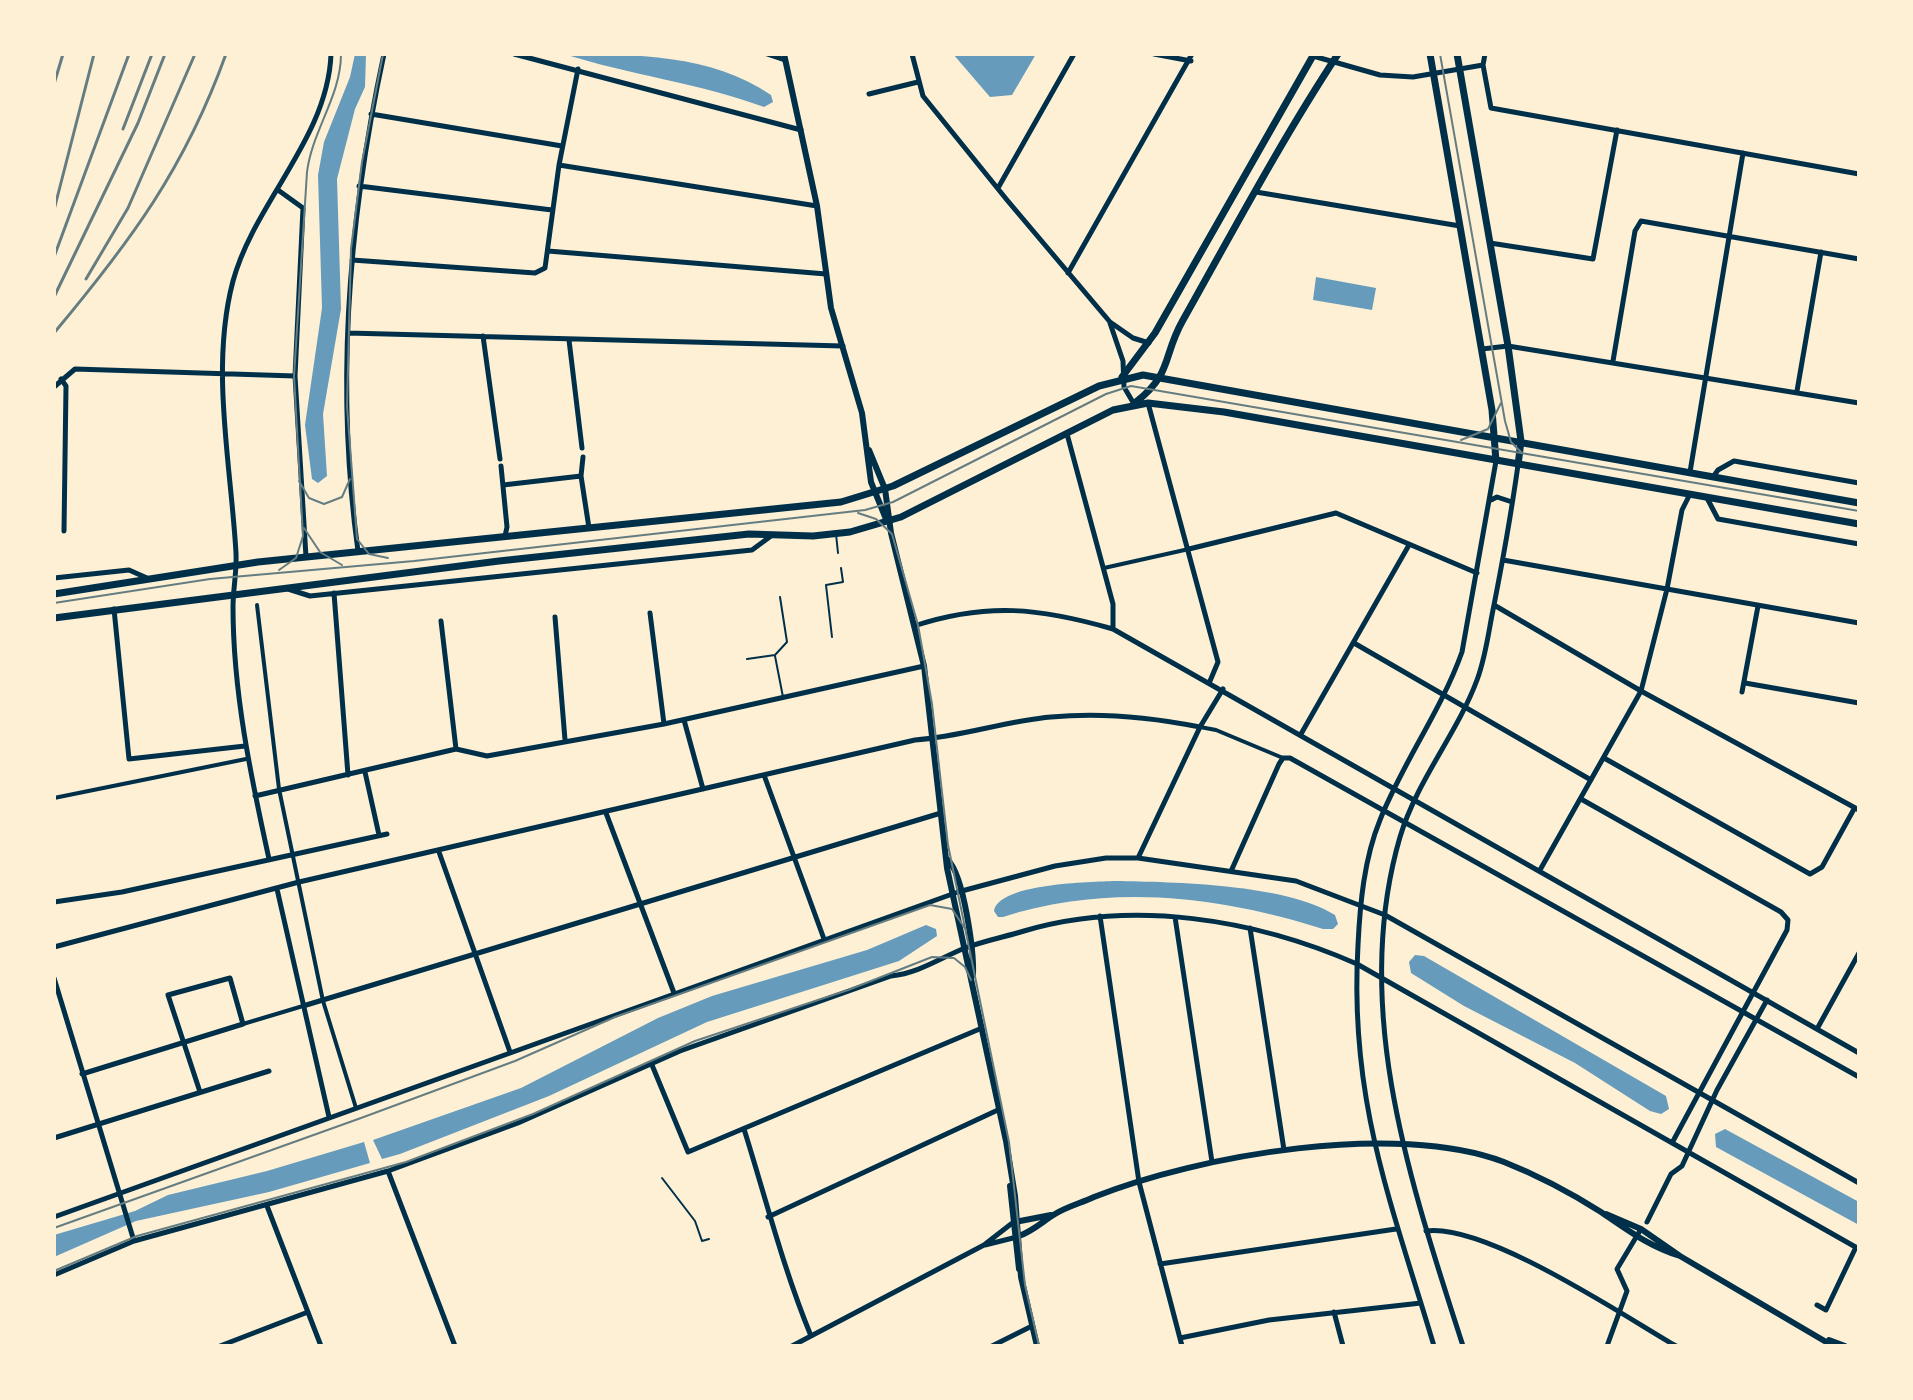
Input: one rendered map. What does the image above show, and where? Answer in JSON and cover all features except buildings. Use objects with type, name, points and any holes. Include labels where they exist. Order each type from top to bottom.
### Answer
[{"type":"main road","points":[[1430,54],[1436,73],[1482,349],[1496,461]]},
{"type":"main road","points":[[1457,54],[1508,346],[1521,441],[1518,465]]},
{"type":"main road","points":[[1122,377],[1149,343],[1176,298],[1313,55]]},
{"type":"main road","points":[[54,618],[283,587],[734,536],[836,533],[888,522],[1134,404],[1156,387],[1191,306],[1335,58]]},
{"type":"main road","points":[[1176,298],[1191,306]]},
{"type":"main road","points":[[1166,363],[1182,380]]},
{"type":"main road","points":[[54,594],[236,565],[841,502],[885,489],[1122,377],[1182,380],[1859,503]]},
{"type":"main road","points":[[1134,404],[1224,412],[1859,524]]},
{"type":"street","points":[[269,859],[246,759],[223,373],[224,328],[235,276],[317,109],[331,54]]},
{"type":"street","points":[[358,551],[348,415],[348,333],[359,186],[384,54]]},
{"type":"street","points":[[514,54],[802,131]]},
{"type":"street","points":[[767,54],[784,57],[817,206],[826,274],[869,450],[885,489],[888,522]]},
{"type":"street","points":[[912,54],[923,96],[998,188],[1110,322],[1133,338],[1149,343]]},
{"type":"street","points":[[998,188],[1074,54]]},
{"type":"street","points":[[1068,273],[1191,57],[1154,54]]},
{"type":"street","points":[[1485,54],[1483,65],[1491,108],[1859,174]]},
{"type":"street","points":[[1313,55],[1335,58],[1380,75],[1413,77],[1483,65]]},
{"type":"street","points":[[352,260],[535,273],[547,264],[562,146],[578,69]]},
{"type":"street","points":[[869,94],[918,82]]},
{"type":"street","points":[[371,114],[562,146]]},
{"type":"street","points":[[1489,242],[1593,259],[1617,130]]},
{"type":"street","points":[[1690,472],[1743,153]]},
{"type":"street","points":[[559,165],[817,206]]},
{"type":"street","points":[[359,186],[552,210]]},
{"type":"street","points":[[278,190],[298,201],[303,208],[295,376],[306,557]]},
{"type":"street","points":[[1256,192],[1461,226]]},
{"type":"street","points":[[1613,361],[1628,268],[1640,222],[1859,259]]},
{"type":"street","points":[[548,251],[826,274]]},
{"type":"street","points":[[1797,391],[1821,252]]},
{"type":"street","points":[[1110,322],[1123,361],[1125,392],[1134,404]]},
{"type":"street","points":[[348,333],[843,346]]},
{"type":"street","points":[[483,336],[503,485],[505,536]]},
{"type":"street","points":[[569,340],[582,448]]},
{"type":"street","points":[[1482,349],[1508,346],[1613,361],[1859,403]]},
{"type":"street","points":[[54,387],[75,369],[295,376]]},
{"type":"street","points":[[61,379],[66,386],[64,531]]},
{"type":"street","points":[[1148,403],[1218,662],[1210,681]]},
{"type":"street","points":[[1067,434],[1113,604],[1113,629]]},
{"type":"street","points":[[869,450],[869,469],[888,522],[924,666],[951,894],[962,949],[973,979]]},
{"type":"street","points":[[583,457],[581,476],[589,529]]},
{"type":"street","points":[[1434,1346],[1396,1229],[1362,1093],[1355,1025],[1361,905],[1373,843],[1384,810],[1394,786],[1445,695],[1462,652],[1496,461]]},
{"type":"street","points":[[1713,477],[1718,470],[1734,461],[1859,483]]},
{"type":"street","points":[[1463,1346],[1400,1143],[1389,1076],[1383,979],[1385,915],[1395,855],[1414,800],[1465,705],[1483,662],[1518,465]]},
{"type":"street","points":[[503,485],[581,476]]},
{"type":"street","points":[[1540,870],[1641,691],[1684,506],[1689,496]]},
{"type":"street","points":[[1490,500],[1497,497],[1512,502]]},
{"type":"street","points":[[1707,498],[1720,519],[1859,544]]},
{"type":"street","points":[[1104,568],[1333,513],[1477,573]]},
{"type":"street","points":[[283,587],[310,596],[752,550],[771,536]]},
{"type":"street","points":[[1301,734],[1409,545]]},
{"type":"street","points":[[1503,560],[1859,623]]},
{"type":"street","points":[[54,578],[129,570],[147,578]]},
{"type":"street","points":[[334,593],[348,775]]},
{"type":"street","points":[[257,605],[279,789],[323,1001],[357,1109]]},
{"type":"street","points":[[1494,605],[1856,810],[1822,867],[1810,874],[1604,758]]},
{"type":"street","points":[[1742,692],[1758,606]]},
{"type":"street","points":[[114,608],[129,759],[245,746]]},
{"type":"street","points":[[915,626],[952,614],[1003,608],[1058,615],[1113,629],[1210,681],[1859,1053]]},
{"type":"street","points":[[650,613],[664,724]]},
{"type":"street","points":[[555,617],[565,740]]},
{"type":"street","points":[[441,621],[456,749]]},
{"type":"street","points":[[1354,643],[1591,780]]},
{"type":"street","points":[[255,796],[456,749],[487,756],[684,720],[924,666]]},
{"type":"street","points":[[1745,683],[1859,703]]},
{"type":"street","points":[[1138,858],[1200,727],[1223,689]]},
{"type":"street","points":[[54,947],[299,882],[915,740],[1050,717],[1103,715],[1154,718],[1216,730],[1295,760],[1859,1077]]},
{"type":"street","points":[[684,720],[703,789]]},
{"type":"street","points":[[1232,869],[1283,758]]},
{"type":"street","points":[[54,798],[219,762],[246,759]]},
{"type":"street","points":[[365,772],[379,835]]},
{"type":"street","points":[[764,775],[824,939]]},
{"type":"street","points":[[1581,799],[1787,918],[1787,930],[1740,1012],[1672,1143]]},
{"type":"street","points":[[606,813],[674,993]]},
{"type":"street","points":[[82,1074],[942,813]]},
{"type":"street","points":[[54,902],[122,892],[387,834]]},
{"type":"street","points":[[439,852],[510,1052]]},
{"type":"street","points":[[54,1217],[951,894],[1055,866],[1106,858],[1138,858],[1232,869],[1296,881],[1385,915],[1859,1183]]},
{"type":"street","points":[[948,860],[955,868],[971,946],[973,979],[1000,1109],[1011,1181],[1021,1277],[1037,1346]]},
{"type":"street","points":[[277,889],[329,1117]]},
{"type":"street","points":[[1100,916],[1139,1182],[1182,1346]]},
{"type":"street","points":[[54,1275],[134,1241],[388,1171],[518,1123],[652,1065],[891,976],[907,974],[971,946],[1037,927],[1100,916],[1175,917],[1250,928],[1308,943],[1357,964],[1858,1248],[1826,1310],[1817,1305]]},
{"type":"street","points":[[1175,917],[1212,1162]]},
{"type":"street","points":[[1250,928],[1284,1150]]},
{"type":"street","points":[[1817,1029],[1859,953]]},
{"type":"street","points":[[54,978],[134,1241]]},
{"type":"street","points":[[200,1092],[168,995],[230,978],[243,1024]]},
{"type":"street","points":[[1647,1222],[1767,1000]]},
{"type":"street","points":[[652,1065],[688,1152],[983,1028]]},
{"type":"street","points":[[54,1138],[269,1071]]},
{"type":"street","points":[[768,1217],[1000,1109]]},
{"type":"street","points":[[744,1129],[767,1202],[768,1217],[811,1336]]},
{"type":"street","points":[[984,1245],[1016,1237],[1055,1214],[1139,1182],[1212,1162],[1284,1150],[1400,1143],[1501,1161],[1641,1229],[1680,1256],[1756,1300],[1825,1339],[1845,1346]]},
{"type":"street","points":[[388,1171],[455,1346]]},
{"type":"street","points":[[267,1206],[321,1346]]},
{"type":"street","points":[[1603,1213],[1634,1237],[1680,1256]]},
{"type":"street","points":[[792,1346],[984,1245],[1014,1222],[1055,1214]]},
{"type":"street","points":[[1159,1264],[1396,1229]]},
{"type":"street","points":[[1426,1231],[1441,1229],[1487,1242],[1676,1346]]},
{"type":"street","points":[[1607,1346],[1627,1291],[1617,1269],[1641,1229]]},
{"type":"street","points":[[1180,1338],[1334,1312],[1421,1303]]},
{"type":"street","points":[[220,1346],[308,1312]]},
{"type":"street","points":[[1334,1312],[1343,1346]]},
{"type":"street","points":[[992,1346],[1032,1326]]},
{"type":"street","points":[[1825,1339],[1833,1346]]},
{"type":"lane","points":[[836,533],[838,553]]},
{"type":"lane","points":[[832,637],[826,585],[843,582],[841,568]]},
{"type":"lane","points":[[747,659],[775,655],[787,642],[780,597]]},
{"type":"lane","points":[[775,655],[783,697]]},
{"type":"lane","points":[[662,1178],[695,1221],[702,1241],[709,1239]]},
{"type":"water","points":[[355,54],[366,54],[365,87],[355,109],[337,179],[341,309],[323,414],[327,476],[318,483],[312,479],[305,425],[322,308],[318,175],[324,142],[350,77]]},
{"type":"water","points":[[564,54],[644,56],[698,64],[748,81],[771,95],[773,102],[764,107]]},
{"type":"water","points":[[953,54],[1036,54],[1012,95],[990,97]]},
{"type":"water","points":[[1316,277],[1376,288],[1372,310],[1313,300]]},
{"type":"water","points":[[1115,881],[1198,884],[1259,891],[1314,905],[1335,915],[1338,924],[1333,929],[1323,929],[1244,908],[1164,898],[1083,900],[1043,906],[1003,917],[998,917],[994,911],[1000,902],[1028,889]]},
{"type":"water","points":[[926,925],[936,929],[937,936],[899,961],[707,1022],[549,1096],[400,1154],[382,1159],[373,1140],[521,1088],[658,1018],[712,996],[867,950]]},
{"type":"water","points":[[1415,955],[1424,956],[1666,1096],[1669,1109],[1661,1114],[1650,1111],[1575,1063],[1464,1006],[1411,973],[1409,962]]},
{"type":"water","points":[[1725,1129],[1859,1202],[1859,1225],[1716,1147],[1715,1134]]},
{"type":"water","points":[[364,1142],[370,1163],[269,1192],[136,1221],[54,1257],[54,1235],[135,1211],[168,1195],[267,1171]]},
{"type":"tram line","points":[[279,570],[296,558],[303,536],[294,376],[307,172],[314,142],[332,99],[341,54]]},
{"type":"tram line","points":[[383,54],[362,162],[351,249],[347,406],[357,539],[369,554],[388,558]]},
{"type":"tram line","points":[[1440,54],[1505,421],[1511,442],[1522,453]]},
{"type":"tram line","points":[[54,603],[210,579],[414,561],[865,510],[893,502],[1106,394],[1131,386],[1859,511]]},
{"type":"tram line","points":[[1461,440],[1488,429],[1501,403]]},
{"type":"tram line","points":[[299,481],[309,498],[324,504],[342,497],[350,479]]},
{"type":"tram line","points":[[858,513],[876,519],[892,534],[918,625],[932,704],[948,845],[1009,1142],[1025,1285],[1039,1346]]},
{"type":"tram line","points":[[304,528],[320,552],[342,565]]},
{"type":"tram line","points":[[54,1228],[515,1061],[615,1017],[930,905],[952,909],[966,930]]},
{"type":"tram line","points":[[54,1271],[137,1236],[406,1162],[533,1114],[695,1041],[848,990],[932,957],[954,958],[965,967],[971,980]]},
{"type":"railway","points":[[54,84],[63,54]]},
{"type":"railway","points":[[54,210],[94,54]]},
{"type":"railway","points":[[54,257],[129,54]]},
{"type":"railway","points":[[123,129],[152,54]]},
{"type":"railway","points":[[54,297],[138,123],[165,54]]},
{"type":"railway","points":[[86,279],[128,208],[195,54]]},
{"type":"railway","points":[[54,333],[108,267],[154,202],[193,133],[226,54]]}]
